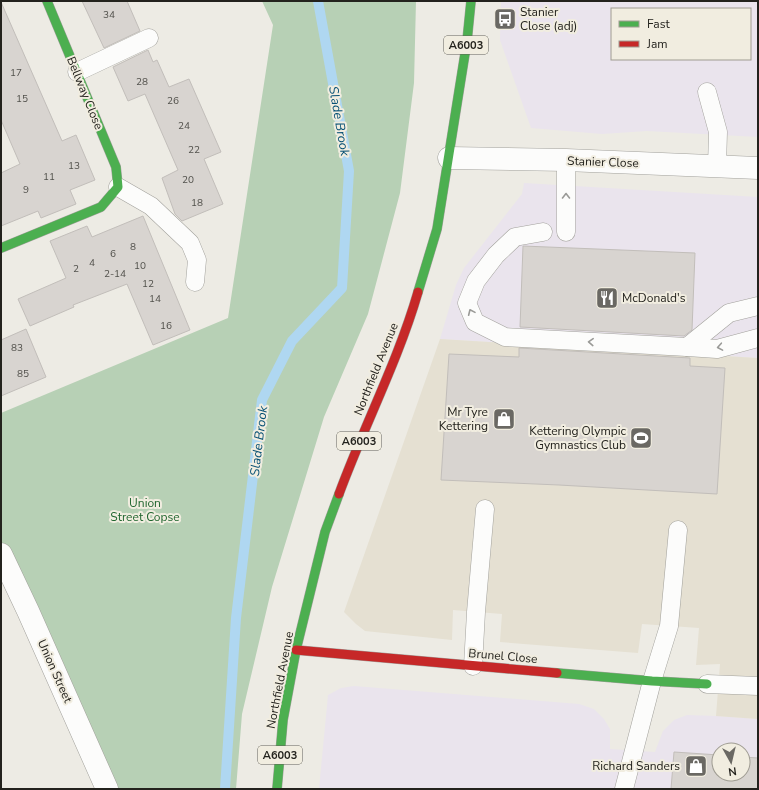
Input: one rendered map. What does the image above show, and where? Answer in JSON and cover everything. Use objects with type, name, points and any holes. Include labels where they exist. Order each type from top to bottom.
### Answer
[{"type":"main road","name":"Bellway Close","points":[[47,1],[116,167],[118,187]]},
{"type":"main road","name":"Northfield Avenue","points":[[277,789],[283,720],[296,650],[325,532],[347,472],[397,352],[416,300],[437,229],[472,1]]},
{"type":"main road","points":[[1,248],[101,207],[118,187]]},
{"type":"main road","name":"Brunel Close","points":[[296,650],[652,681],[707,684]]},
{"type":"street","name":"Stanier Close","points":[[449,158],[566,160],[758,168]]},
{"type":"street","name":"Union Street","points":[[1,554],[28,610],[107,789]]},
{"type":"lane","points":[[77,72],[150,38]]},
{"type":"lane","points":[[707,92],[718,132],[717,166]]},
{"type":"lane","points":[[566,160],[566,232]]},
{"type":"lane","points":[[118,187],[150,206],[190,243],[197,260],[195,282]]},
{"type":"lane","points":[[543,232],[515,237],[496,255],[476,281],[467,303],[475,322],[506,337],[717,348],[758,338]]},
{"type":"lane","points":[[688,347],[729,313],[758,306]]},
{"type":"lane","points":[[473,666],[485,509]]},
{"type":"lane","points":[[624,789],[652,681],[669,626],[678,530]]},
{"type":"lane","points":[[707,684],[758,686]]},
{"type":"shaded area","points":[[501,1],[758,1],[758,137],[647,131],[602,134],[531,128],[500,40]]},
{"type":"shaded area","points":[[524,183],[758,197],[758,358],[440,339],[456,285],[464,268],[522,194]]},
{"type":"shaded area","points":[[440,339],[758,358],[758,719],[716,716],[720,664],[696,665],[699,628],[642,624],[638,653],[500,642],[502,614],[453,610],[452,640],[365,631],[344,612]]},
{"type":"shaded area","points":[[354,686],[579,704],[594,709],[604,719],[610,729],[610,749],[655,752],[663,731],[674,720],[687,715],[758,719],[758,789],[319,789],[328,695],[341,688]]},
{"type":"green space","name":"Union Street Copse","points":[[262,1],[416,1],[414,83],[400,193],[368,314],[324,417],[272,587],[242,714],[236,789],[114,789],[1,545],[1,413],[228,318],[273,25]]},
{"type":"building","points":[[82,1],[127,1],[140,31],[104,48]]},
{"type":"building","points":[[1,2],[62,141],[76,135],[95,180],[70,190],[76,204],[41,218],[38,211],[1,226],[1,173],[20,164],[1,120]]},
{"type":"building","points":[[148,50],[153,62],[157,60],[169,87],[189,79],[221,152],[204,159],[223,204],[182,221],[175,214],[162,178],[178,170],[145,94],[128,101],[113,67]]},
{"type":"building","points":[[143,216],[190,330],[153,345],[127,284],[73,305],[74,307],[30,326],[18,299],[66,278],[50,241],[87,226],[92,237]]},
{"type":"building","name":"McDonald's","points":[[523,246],[695,253],[692,330],[684,336],[520,327]]},
{"type":"building","points":[[26,329],[46,377],[1,396],[1,340]]},
{"type":"building","points":[[519,348],[690,358],[690,366],[725,368],[717,494],[441,480],[449,354],[519,357]]},
{"type":"building","name":"Richard Sanders","points":[[674,752],[711,754],[711,782],[751,782],[751,758],[758,758],[758,789],[671,789]]},
{"type":"waterway","name":"Slade Brook","points":[[225,789],[236,618],[262,400],[292,341],[342,288],[349,171],[318,1]]},
{"type":"traffic: fast","points":[[1,248],[101,207],[118,187],[116,167],[47,1]]},
{"type":"traffic: fast","points":[[418,292],[437,229],[467,41],[471,1]]},
{"type":"traffic: fast","points":[[277,789],[283,720],[296,650],[325,532],[339,494]]},
{"type":"traffic: fast","points":[[557,673],[707,684]]},
{"type":"traffic: jam","points":[[339,494],[401,343],[418,292]]},
{"type":"traffic: jam","points":[[296,650],[557,673]]},
{"type":"place","name":"Stanier Close (adj)","points":[[505,19]]},
{"type":"place","name":"McDonald's","points":[[607,298]]},
{"type":"place","name":"Mr Tyre Kettering","points":[[504,419]]},
{"type":"place","name":"Kettering Olympic Gymnastics Club","points":[[641,438]]},
{"type":"place","name":"Richard Sanders","points":[[696,766]]}]
